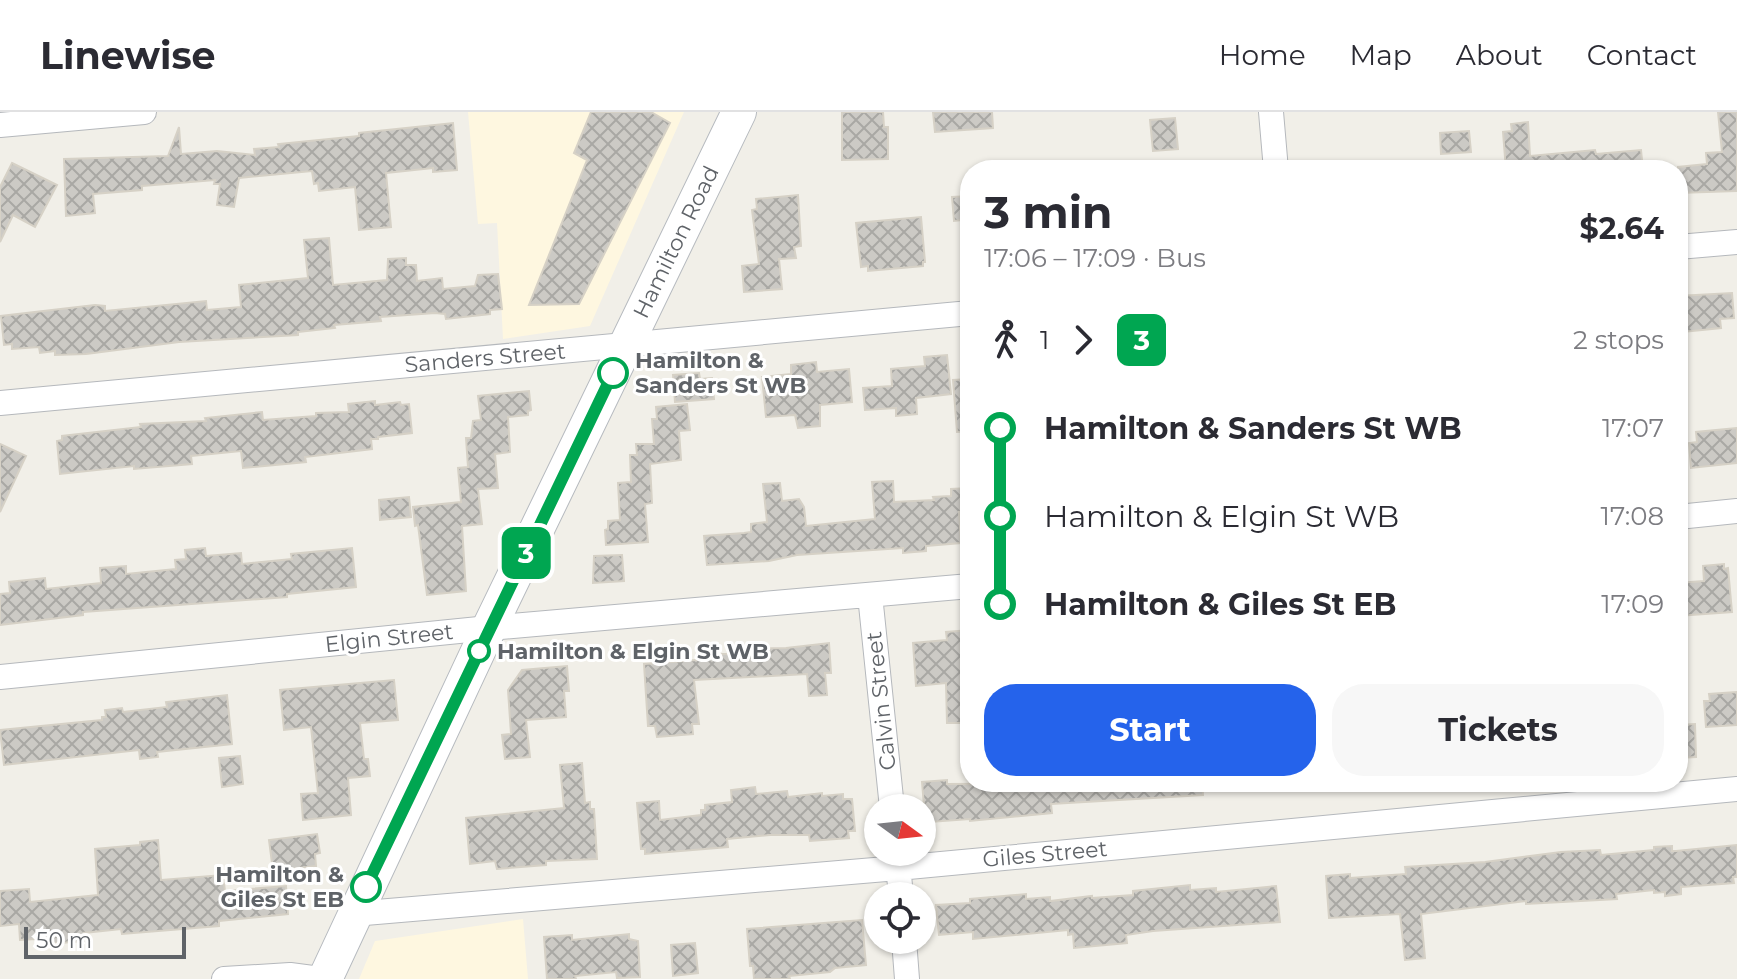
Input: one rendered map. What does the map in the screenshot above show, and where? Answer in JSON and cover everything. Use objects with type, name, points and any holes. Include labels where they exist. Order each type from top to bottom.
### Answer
[{"type":"main road","name":"Hamilton Road","points":[[323,979],[739,112]]},
{"type":"street","points":[[0,125],[144,112]]},
{"type":"street","points":[[1271,112],[1275,160]]},
{"type":"street","points":[[1688,246],[1737,242]]},
{"type":"street","name":"Sanders Street","points":[[0,403],[960,314]]},
{"type":"street","points":[[1688,516],[1737,511]]},
{"type":"street","name":"Elgin Street","points":[[0,677],[489,628],[960,587]]},
{"type":"street","name":"Calvin Street","points":[[870,595],[891,794]]},
{"type":"street","name":"Giles Street","points":[[936,857],[1737,789]]},
{"type":"street","name":"Giles Street","points":[[353,914],[864,863]]},
{"type":"street","points":[[905,954],[907,979]]},
{"type":"street","points":[[224,979],[290,975],[323,979]]},
{"type":"shaded area","points":[[468,112],[684,112],[590,326],[503,339],[497,223],[478,224]]},
{"type":"shaded area","points":[[523,919],[528,979],[359,979],[375,941]]},
{"type":"building","points":[[591,112],[651,112],[670,123],[579,304],[529,305],[587,160],[574,153]]},
{"type":"building","points":[[842,112],[883,112],[884,127],[888,127],[888,159],[842,160]]},
{"type":"building","points":[[933,112],[992,112],[993,128],[935,132]]},
{"type":"building","points":[[1718,112],[1737,112],[1737,191],[1688,193],[1688,166],[1707,164],[1706,153],[1722,152]]},
{"type":"building","points":[[1175,118],[1178,149],[1153,151],[1150,120]]},
{"type":"building","points":[[1528,122],[1530,156],[1595,150],[1596,154],[1641,150],[1642,160],[1505,160],[1503,132],[1512,131],[1511,124]]},
{"type":"building","points":[[453,123],[457,170],[433,172],[433,168],[386,173],[391,227],[359,230],[355,187],[319,191],[318,183],[314,184],[312,171],[239,178],[234,207],[217,205],[220,184],[214,184],[215,180],[93,194],[95,213],[66,216],[64,159],[168,156],[179,127],[181,154],[217,151],[255,155],[254,149],[279,147],[278,144]]},
{"type":"building","points":[[1469,131],[1471,152],[1441,154],[1440,133]]},
{"type":"building","points":[[12,163],[57,185],[35,227],[13,215],[0,242],[0,187]]},
{"type":"building","points":[[798,195],[801,246],[794,247],[796,258],[779,259],[782,289],[744,292],[742,266],[759,264],[752,210],[757,209],[756,199]]},
{"type":"building","points":[[952,197],[960,197],[960,220],[954,221]]},
{"type":"building","points":[[921,217],[923,266],[868,271],[868,266],[861,267],[856,223]]},
{"type":"building","points":[[329,238],[333,285],[387,280],[388,259],[406,258],[406,265],[416,265],[417,281],[442,278],[443,289],[475,286],[478,275],[498,274],[502,309],[490,310],[490,314],[446,319],[445,314],[435,313],[380,317],[381,321],[334,325],[335,328],[298,332],[298,335],[179,342],[86,354],[55,355],[55,351],[40,353],[39,347],[12,349],[12,344],[4,345],[1,316],[95,305],[105,306],[105,311],[206,301],[207,310],[241,307],[239,285],[308,278],[304,240]]},
{"type":"building","points":[[1732,293],[1734,318],[1720,319],[1721,328],[1688,331],[1688,295]]},
{"type":"building","points":[[947,355],[951,394],[916,398],[917,414],[896,416],[896,408],[865,410],[863,388],[892,386],[891,369],[925,366],[924,357]]},
{"type":"building","points":[[816,362],[817,372],[849,369],[852,402],[820,405],[820,426],[798,428],[795,415],[766,417],[762,377],[791,374],[791,365]]},
{"type":"building","points":[[699,373],[700,379],[712,378],[714,399],[675,402],[673,375]]},
{"type":"building","points":[[953,380],[960,380],[960,432],[957,432]]},
{"type":"building","points":[[529,391],[531,410],[528,415],[508,417],[510,452],[495,454],[498,488],[478,489],[482,524],[462,526],[466,591],[427,595],[413,507],[461,502],[458,468],[468,467],[466,438],[471,438],[473,421],[481,420],[478,396]]},
{"type":"building","points":[[375,401],[375,405],[409,404],[412,433],[378,437],[371,439],[372,449],[305,457],[306,462],[243,468],[241,451],[191,456],[192,464],[60,474],[57,441],[62,440],[62,436],[141,427],[140,424],[206,421],[205,418],[262,412],[263,420],[316,416],[316,413],[349,412],[348,404]]},
{"type":"building","points":[[687,404],[690,430],[679,431],[681,460],[650,464],[652,503],[645,504],[648,542],[606,545],[608,521],[620,520],[618,483],[631,482],[630,455],[637,455],[636,444],[654,444],[652,419],[657,419],[656,407]]},
{"type":"building","points":[[1737,428],[1737,463],[1691,468],[1689,443],[1697,442],[1696,432]]},
{"type":"building","points":[[0,444],[26,456],[0,512]]},
{"type":"building","points":[[893,481],[894,502],[934,500],[933,497],[951,496],[951,489],[960,488],[960,543],[926,546],[926,551],[903,553],[903,548],[707,565],[704,536],[751,532],[751,524],[767,522],[763,484],[780,483],[782,501],[799,499],[804,507],[806,526],[875,519],[872,482]]},
{"type":"building","points":[[409,497],[411,517],[380,520],[379,500]]},
{"type":"building","points":[[205,548],[206,556],[241,553],[242,564],[292,559],[291,554],[352,548],[356,587],[287,594],[287,597],[83,612],[83,615],[0,625],[0,594],[10,593],[9,582],[45,578],[46,589],[101,583],[100,568],[126,566],[126,574],[176,569],[175,560],[186,559],[185,550]]},
{"type":"building","points":[[622,555],[624,581],[593,583],[594,556]]},
{"type":"building","points":[[1724,564],[1724,569],[1728,568],[1732,612],[1688,615],[1688,582],[1704,581],[1703,566]]},
{"type":"building","points":[[960,631],[960,723],[947,723],[946,683],[916,686],[913,643],[947,640],[946,632]]},
{"type":"building","points":[[829,643],[831,673],[825,673],[827,695],[809,696],[807,674],[694,680],[699,724],[692,724],[693,734],[657,737],[655,726],[648,726],[644,664],[722,658],[721,654],[728,654],[727,649],[786,648]]},
{"type":"building","points":[[567,666],[569,691],[564,691],[566,717],[526,720],[530,757],[505,759],[502,735],[511,734],[508,690],[522,670]]},
{"type":"building","points":[[394,680],[398,720],[360,723],[364,759],[368,759],[370,776],[348,778],[351,815],[303,820],[301,794],[318,793],[311,727],[284,730],[280,690]]},
{"type":"building","points":[[1737,692],[1737,725],[1706,727],[1704,701],[1710,701],[1709,694]]},
{"type":"building","points":[[227,695],[232,744],[157,752],[158,757],[140,759],[139,750],[4,765],[0,730],[102,720],[106,717],[105,710],[122,708],[123,712],[167,707],[166,702]]},
{"type":"building","points":[[1688,724],[1695,724],[1696,757],[1688,757]]},
{"type":"building","points":[[240,756],[243,784],[222,787],[219,758]]},
{"type":"building","points":[[582,763],[585,803],[590,802],[590,809],[594,809],[597,859],[546,861],[546,865],[497,869],[495,861],[470,864],[466,818],[564,808],[560,765]]},
{"type":"building","points":[[947,780],[947,784],[960,784],[960,792],[1203,792],[1203,795],[1051,804],[1052,813],[936,822],[936,794],[923,794],[922,782]]},
{"type":"building","points":[[755,787],[756,794],[787,791],[788,797],[843,794],[843,799],[852,799],[855,831],[848,831],[849,838],[810,841],[809,835],[770,835],[727,839],[728,847],[645,854],[645,849],[641,849],[637,803],[659,801],[660,820],[701,815],[705,805],[732,802],[731,790]]},
{"type":"building","points":[[317,834],[320,853],[315,854],[316,866],[273,871],[269,840]]},
{"type":"building","points":[[158,840],[161,880],[223,875],[225,891],[286,886],[288,914],[219,921],[219,926],[122,934],[121,929],[84,933],[84,941],[60,943],[20,940],[19,924],[0,926],[0,891],[29,889],[30,902],[98,895],[95,849],[140,845],[140,842]]},
{"type":"building","points":[[1737,845],[1737,877],[1733,877],[1734,883],[1681,887],[1681,894],[1665,896],[1665,892],[1654,893],[1654,890],[1616,894],[1617,899],[1526,904],[1526,901],[1421,914],[1425,958],[1405,960],[1400,914],[1329,918],[1326,876],[1350,874],[1350,878],[1406,874],[1405,867],[1485,862],[1561,852],[1600,850],[1601,855],[1654,850],[1654,847],[1672,846],[1672,851],[1676,851]]},
{"type":"building","points":[[1190,885],[1190,890],[1216,888],[1216,892],[1276,886],[1280,922],[1153,931],[1126,935],[1127,943],[1074,948],[1073,934],[1068,935],[1068,930],[973,939],[973,932],[939,935],[936,905],[1026,894],[1026,899],[1050,897],[1050,901],[1133,895],[1133,891]]},
{"type":"building","points":[[862,920],[866,965],[789,976],[790,979],[754,979],[747,929]]},
{"type":"building","points":[[629,934],[629,939],[638,941],[640,977],[617,978],[616,972],[575,976],[576,979],[547,979],[544,937],[572,935],[572,940]]},
{"type":"building","points":[[695,943],[698,973],[673,976],[671,945]]},
{"type":"bus line","name":"3","points":[[366,887],[613,373]]},
{"type":"place","name":"Hamilton & Sanders St WB","points":[[613,373]]},
{"type":"place","name":"Hamilton & Elgin St WB","points":[[479,651]]},
{"type":"place","name":"Hamilton & Giles St EB","points":[[366,887]]}]
